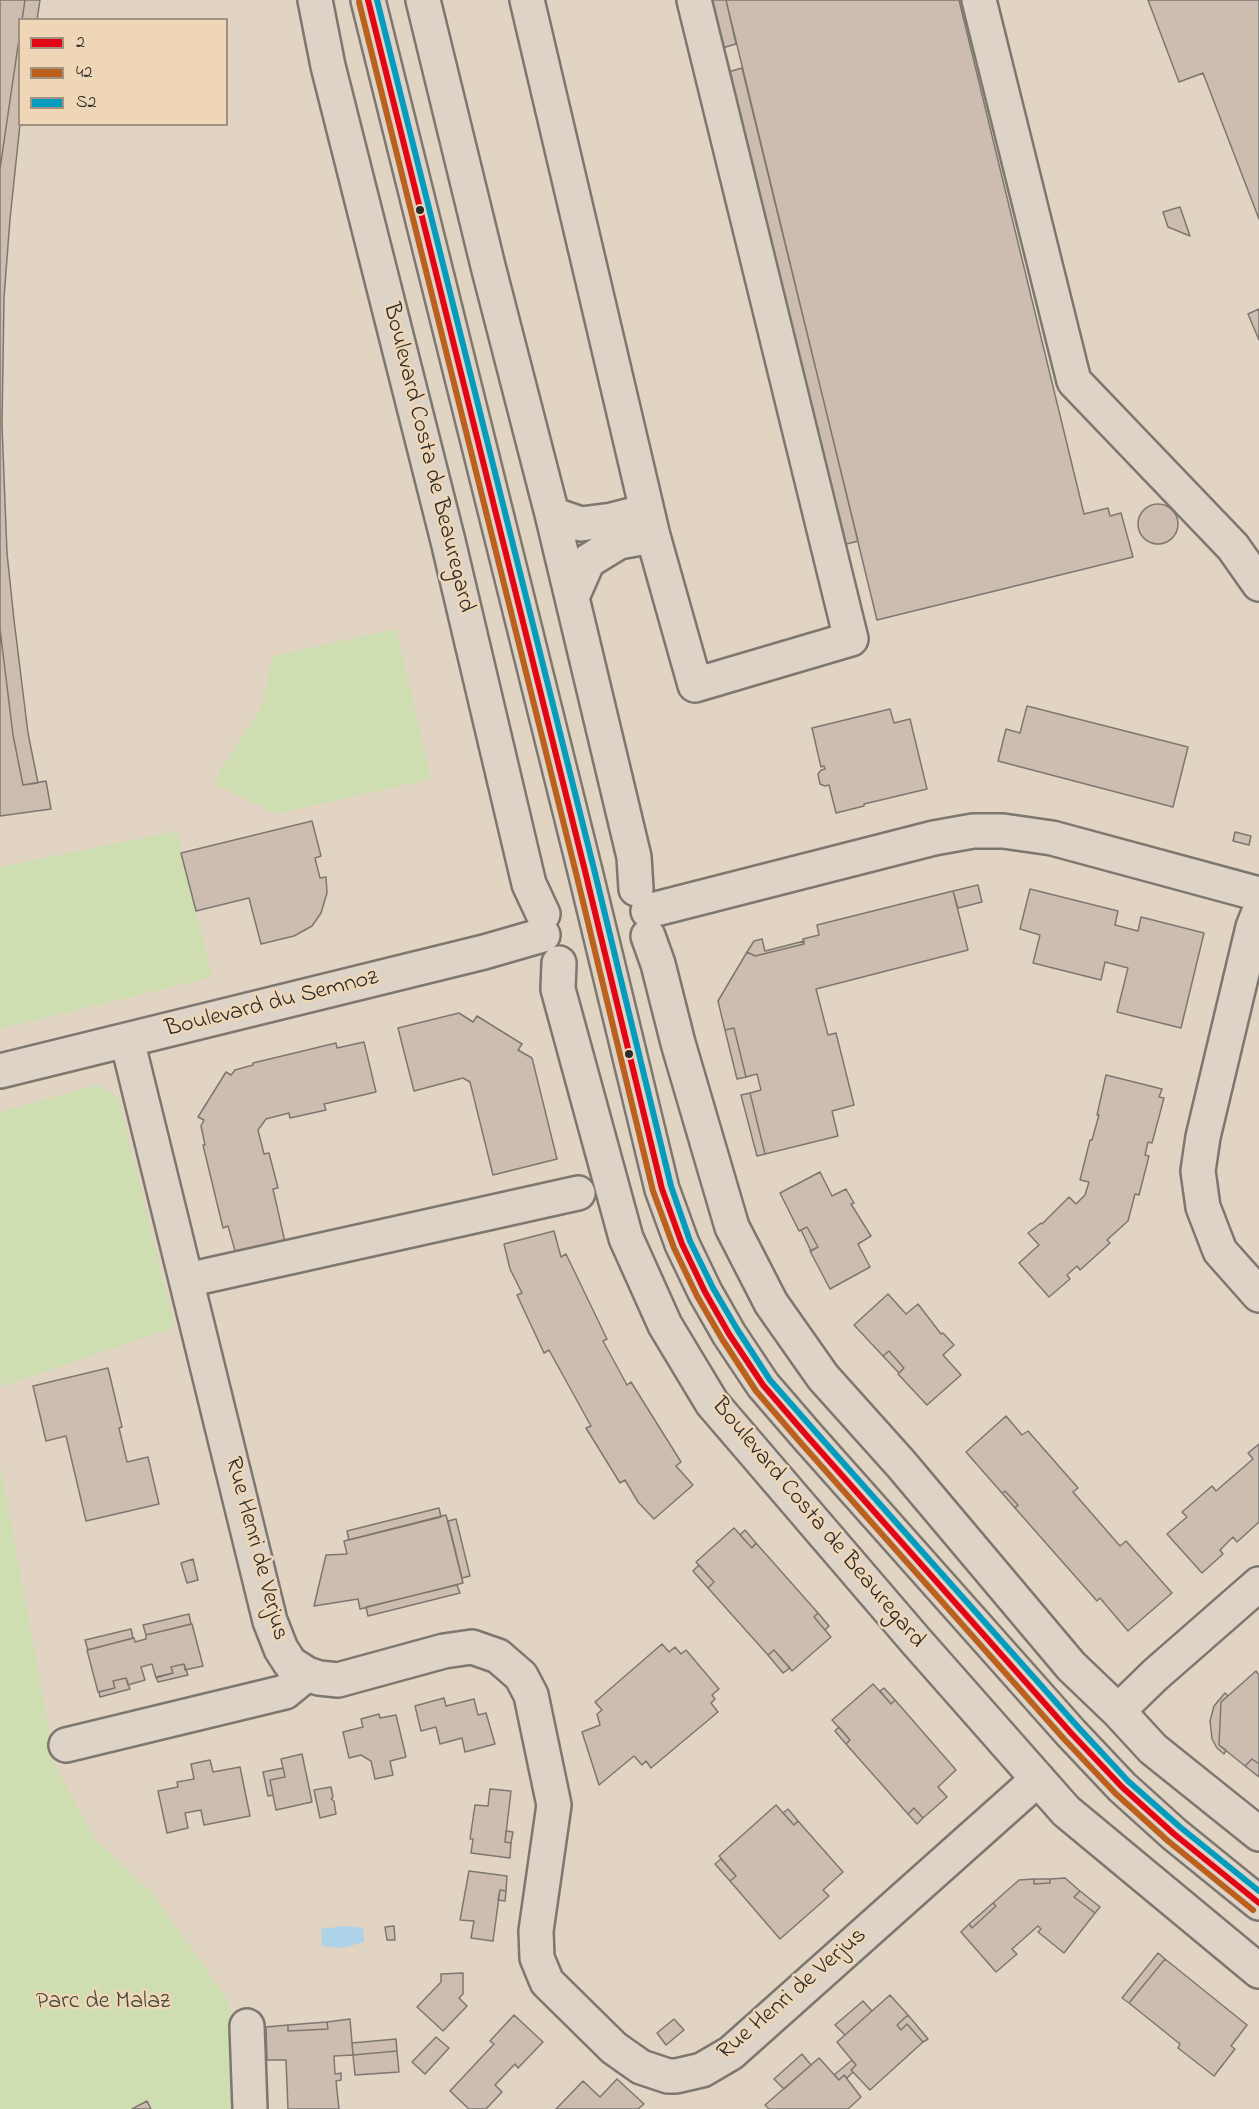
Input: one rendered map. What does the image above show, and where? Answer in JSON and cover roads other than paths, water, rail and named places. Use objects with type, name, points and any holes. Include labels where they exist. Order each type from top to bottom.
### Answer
[{"type":"street","name":"Boulevard Costa de Beauregard","points":[[315,0],[328,66],[448,541],[530,884],[549,950],[559,963],[558,989],[626,1238],[671,1335],[712,1403],[886,1607],[1066,1811],[1259,1971]]},
{"type":"street","points":[[368,0],[662,1189],[682,1244],[705,1292],[729,1334],[763,1385],[1055,1716],[1122,1787],[1174,1834],[1259,1903]]},
{"type":"street","points":[[423,0],[552,514],[634,857],[644,912],[681,1054],[732,1227],[771,1303],[823,1377],[901,1464],[1071,1666],[1118,1711],[1153,1749],[1259,1834]]},
{"type":"street","points":[[527,0],[650,524],[695,685],[851,639],[694,0]]},
{"type":"street","points":[[979,0],[1074,381],[1233,547],[1259,584]]},
{"type":"street","points":[[552,514],[581,524],[612,520],[650,524]]},
{"type":"street","points":[[572,597],[588,561],[650,524]]},
{"type":"street","points":[[644,912],[912,844],[974,831],[1003,831],[1052,838],[1259,894]]},
{"type":"street","points":[[543,925],[548,899],[557,886],[570,876],[585,871],[600,870],[626,879],[644,912],[642,949],[623,969],[610,975],[592,977],[575,973],[559,963]]},
{"type":"street","points":[[1259,912],[1203,1137],[1198,1171],[1203,1207],[1220,1251],[1259,1295]]},
{"type":"street","name":"Boulevard du Semnoz","points":[[0,1071],[484,952],[543,925]]},
{"type":"street","name":"Rue Henri de Verjus","points":[[128,1041],[270,1621],[280,1649],[290,1663],[319,1678],[338,1680],[444,1651],[472,1647],[498,1656],[521,1676],[531,1695],[554,1805],[536,1931],[537,1958],[547,1982],[614,2048],[641,2067],[668,2076],[702,2070],[731,2053],[1038,1779]]},
{"type":"street","points":[[187,1280],[578,1193]]},
{"type":"street","points":[[1118,1711],[1259,1584]]},
{"type":"street","points":[[66,1745],[285,1692],[308,1674]]},
{"type":"street","points":[[248,2026],[250,2109]]},
{"type":"water","points":[[344,1926],[363,1928],[364,1942],[343,1948],[322,1946],[321,1929]]},
{"type":"park label","name":"Parc de Malaz","points":[[103,2003]]}]
